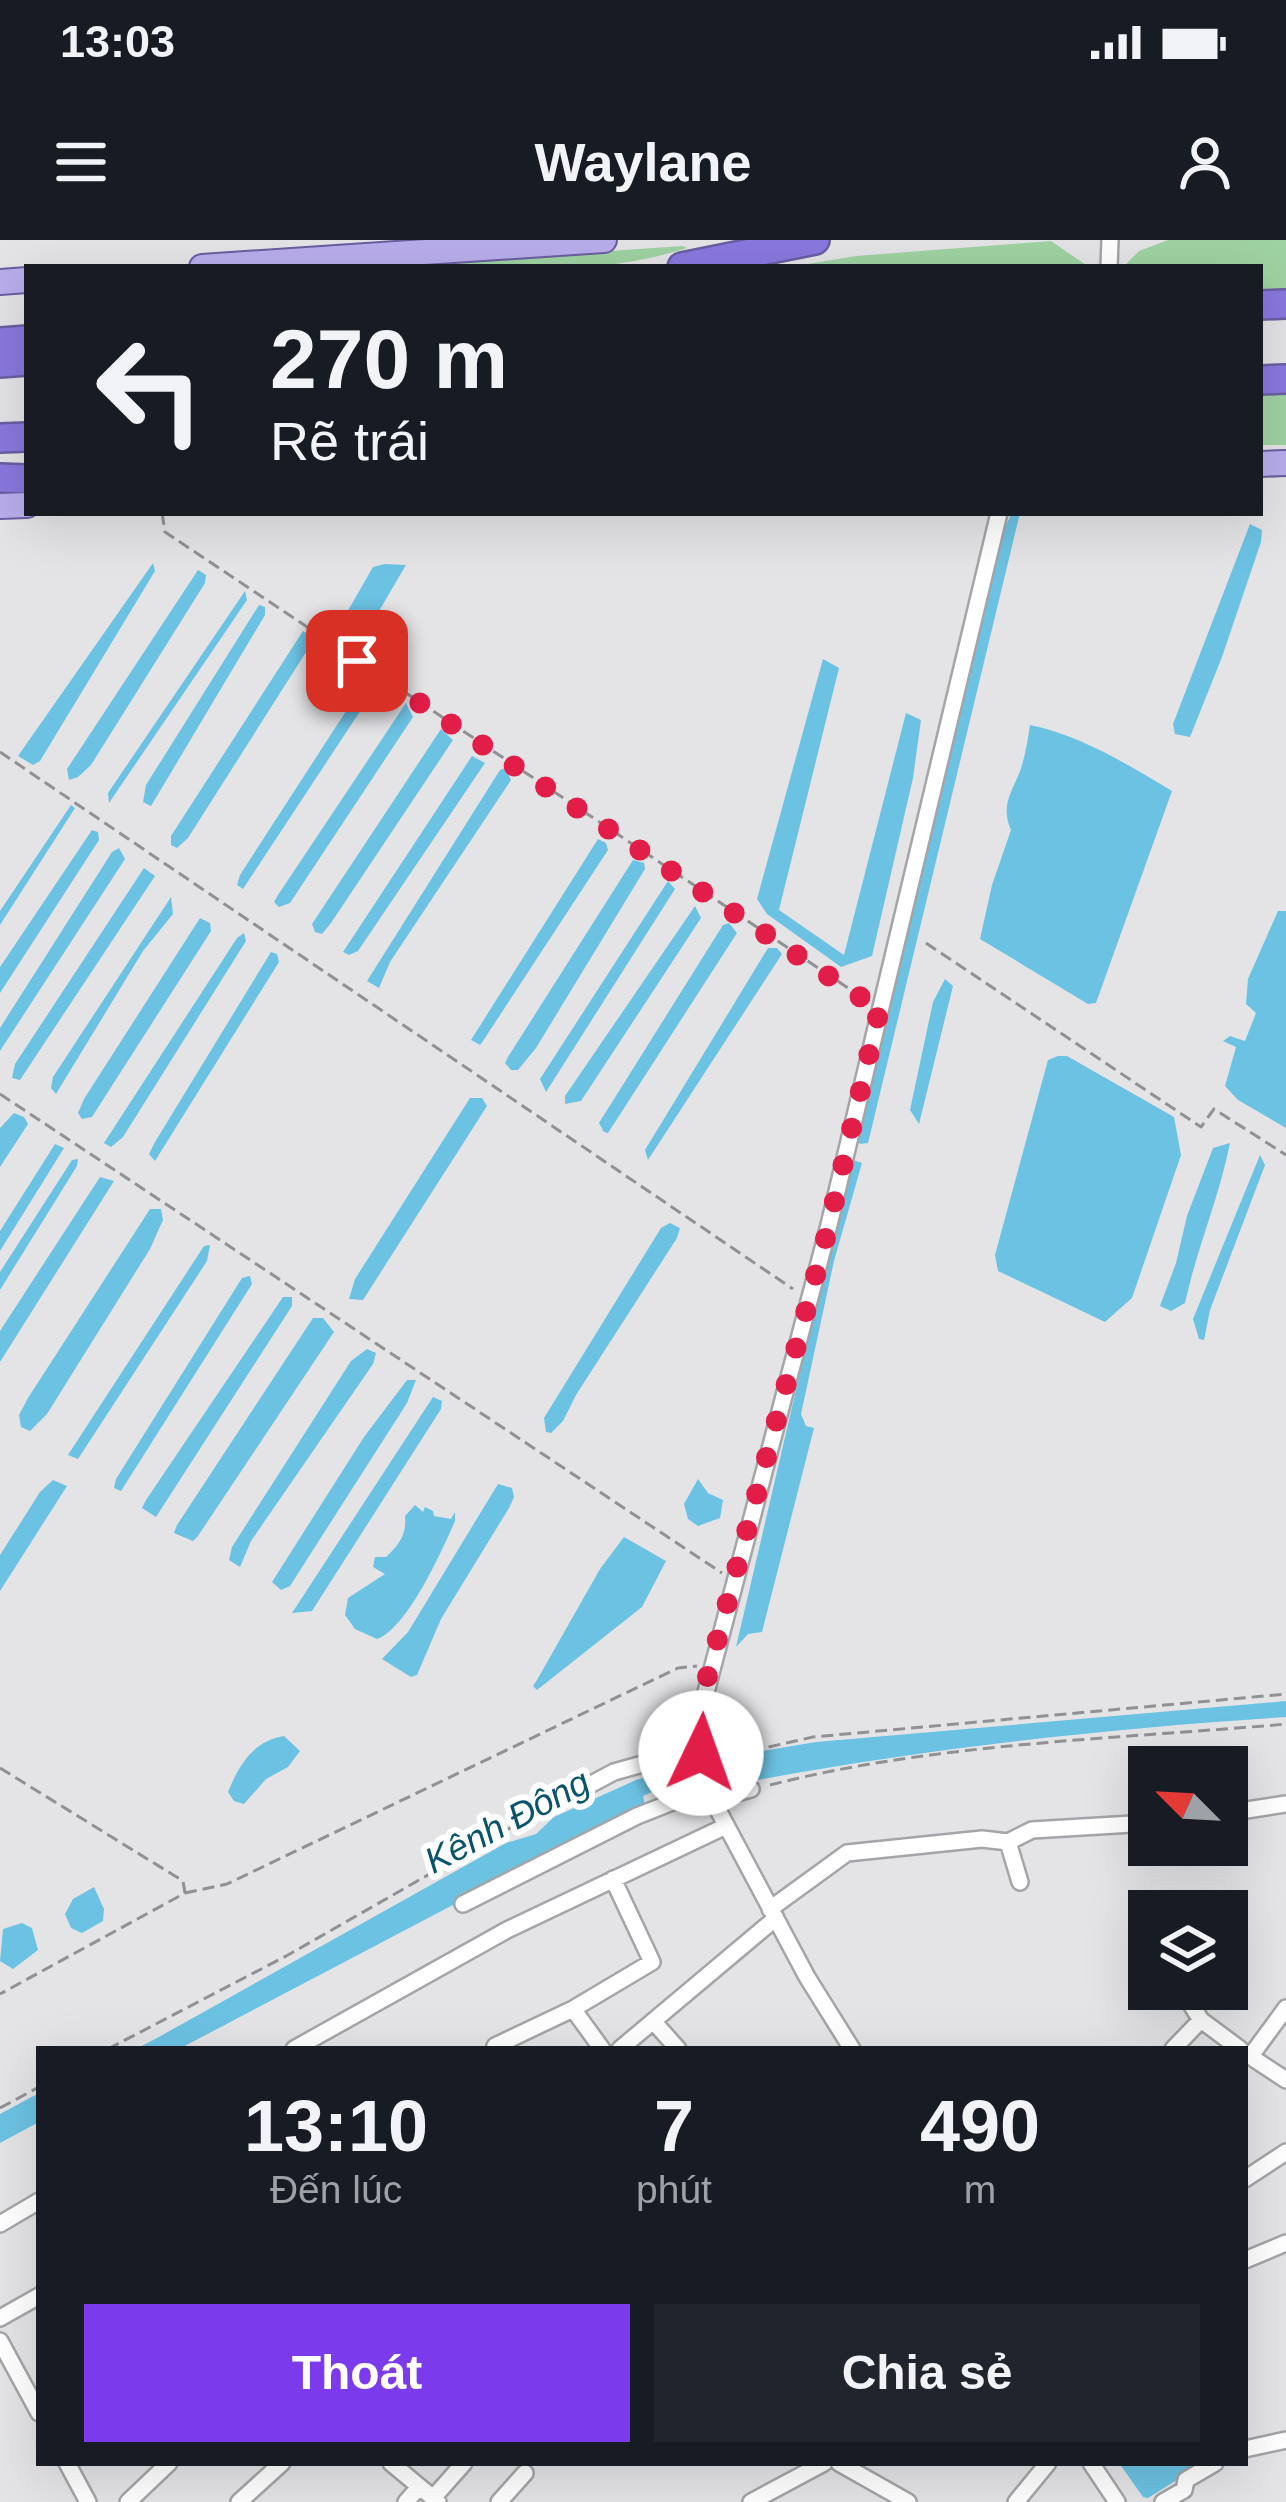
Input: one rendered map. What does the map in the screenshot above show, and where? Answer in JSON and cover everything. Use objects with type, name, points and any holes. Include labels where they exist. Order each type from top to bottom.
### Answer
[{"type":"highway","points":[[697,264],[815,240]]},
{"type":"main road","points":[[247,264],[604,240]]},
{"type":"street","points":[[850,2046],[712,1799],[701,1753],[700,1715],[809,1300],[998,516]]},
{"type":"street","points":[[548,1807],[614,1772],[701,1753],[736,1752]]},
{"type":"street","points":[[464,1904],[637,1816],[675,1802],[751,1789]]},
{"type":"street","points":[[1248,1810],[1286,1804]]},
{"type":"street","points":[[624,2046],[847,1852],[982,1839],[1008,1842],[1032,1830],[1128,1824]]},
{"type":"street","points":[[299,2046],[507,1930],[726,1826]]},
{"type":"street","points":[[1008,1842],[1020,1882]]},
{"type":"street","points":[[496,2046],[573,2009],[652,1962],[613,1879]]},
{"type":"street","points":[[1248,2050],[1286,2008]]},
{"type":"street","points":[[573,2009],[600,2046]]},
{"type":"street","points":[[1195,2010],[1236,2046]]},
{"type":"street","points":[[1176,2046],[1201,2020]]},
{"type":"street","points":[[653,2021],[675,2046]]},
{"type":"street","points":[[1248,2055],[1286,2080]]},
{"type":"street","points":[[1248,2177],[1286,2152]]},
{"type":"street","points":[[0,2224],[36,2203]]},
{"type":"street","points":[[1248,2259],[1286,2243]]},
{"type":"street","points":[[0,2318],[36,2298]]},
{"type":"street","points":[[0,2341],[36,2407]]},
{"type":"street","points":[[1248,2448],[1286,2440]]},
{"type":"street","points":[[69,2466],[88,2502]]},
{"type":"street","points":[[128,2502],[166,2466]]},
{"type":"street","points":[[239,2502],[279,2466]]},
{"type":"street","points":[[395,2466],[424,2491]]},
{"type":"street","points":[[406,2502],[460,2466]]},
{"type":"street","points":[[751,2502],[817,2466]]},
{"type":"street","points":[[844,2466],[908,2502]]},
{"type":"street","points":[[1016,2502],[1046,2466]]},
{"type":"street","points":[[1093,2466],[1117,2502]]},
{"type":"street","points":[[1163,2502],[1210,2466]]},
{"type":"street","points":[[500,2502],[525,2473]]},
{"type":"path","points":[[162,516],[165,532],[857,995],[881,1003]]},
{"type":"path","points":[[0,752],[809,1300]]},
{"type":"path","points":[[926,943],[1202,1127],[1214,1109],[1286,1155]]},
{"type":"path","points":[[0,1094],[734,1580]]},
{"type":"path","points":[[0,1994],[185,1893],[227,1883],[678,1668],[710,1666]]},
{"type":"path","points":[[736,1752],[813,1737],[1286,1694]]},
{"type":"path","points":[[751,1789],[813,1774],[975,1752],[1286,1724]]},
{"type":"path","points":[[0,1768],[183,1880],[185,1893]]},
{"type":"path","points":[[114,2046],[548,1807]]},
{"type":"path","points":[[0,2108],[36,2089]]},
{"type":"green space","points":[[1168,240],[1286,240],[1286,292],[1263,294],[1263,264],[1126,264],[1139,251]]},
{"type":"green space","points":[[1051,241],[1085,264],[807,264]]},
{"type":"green space","points":[[683,246],[687,248],[612,264],[421,264]]},
{"type":"green space","points":[[1286,381],[1286,445],[1263,445],[1263,382]]},
{"type":"water","points":[[1010,516],[1019,516],[868,1143],[860,1144],[857,1139],[943,764]]},
{"type":"water","points":[[1250,524],[1262,530],[1261,542],[1222,657],[1190,737],[1175,734],[1173,724]]},
{"type":"water","points":[[153,563],[155,571],[40,761],[33,765],[18,756]]},
{"type":"water","points":[[406,565],[369,628],[346,614],[373,567]]},
{"type":"water","points":[[198,570],[206,575],[205,583],[91,765],[69,780],[67,769]]},
{"type":"water","points":[[245,591],[247,600],[109,803],[108,793]]},
{"type":"water","points":[[259,605],[265,607],[265,615],[151,806],[143,802],[146,785]]},
{"type":"water","points":[[303,631],[315,638],[188,838],[177,848],[171,845],[171,836]]},
{"type":"water","points":[[823,659],[839,668],[779,910],[844,955],[906,713],[921,720],[913,778],[872,956],[841,967],[767,914],[757,899]]},
{"type":"water","points":[[370,674],[380,681],[243,889],[237,885],[240,875]]},
{"type":"water","points":[[406,703],[413,717],[290,903],[279,907],[274,902],[278,895]]},
{"type":"water","points":[[1030,725],[1086,743],[1172,791],[1096,1003],[1088,1004],[980,939],[1011,830],[1007,804]]},
{"type":"water","points":[[441,729],[453,740],[331,923],[322,934],[315,932],[312,924]]},
{"type":"water","points":[[472,756],[485,763],[358,951],[343,952]]},
{"type":"water","points":[[505,768],[511,780],[390,962],[379,988],[367,981],[500,770]]},
{"type":"water","points":[[71,805],[75,808],[0,925],[0,911]]},
{"type":"water","points":[[92,830],[98,832],[99,840],[0,993],[0,967]]},
{"type":"water","points":[[598,839],[608,850],[483,1041],[480,1045],[471,1040]]},
{"type":"water","points":[[119,848],[125,859],[0,1051],[0,1028],[112,852]]},
{"type":"water","points":[[633,860],[644,863],[645,869],[536,1048],[518,1070],[511,1070],[505,1063],[508,1057]]},
{"type":"water","points":[[144,868],[155,876],[20,1080],[12,1078],[15,1064]]},
{"type":"water","points":[[668,881],[675,889],[546,1092],[540,1079]]},
{"type":"water","points":[[171,897],[173,914],[143,951],[56,1094],[51,1088],[53,1077]]},
{"type":"water","points":[[695,906],[701,918],[581,1101],[565,1104],[565,1096]]},
{"type":"water","points":[[1278,911],[1286,911],[1286,1128],[1238,1100],[1225,1086],[1236,1047],[1223,1041],[1230,1036],[1245,1041],[1256,1013],[1246,1004],[1248,979]]},
{"type":"water","points":[[200,918],[210,923],[211,931],[92,1117],[82,1119],[78,1113],[84,1099]]},
{"type":"water","points":[[729,923],[737,933],[608,1133],[604,1132],[599,1123],[723,925]]},
{"type":"water","points":[[244,933],[246,941],[123,1137],[111,1147],[104,1143],[237,938]]},
{"type":"water","points":[[768,948],[782,954],[648,1160],[645,1150]]},
{"type":"water","points":[[271,952],[279,962],[155,1161],[149,1154],[155,1142]]},
{"type":"water","points":[[945,979],[953,986],[919,1124],[910,1110],[933,1002]]},
{"type":"water","points":[[1067,1056],[1174,1117],[1181,1155],[1132,1298],[1105,1322],[998,1271],[995,1255],[1048,1060]]},
{"type":"water","points":[[470,1098],[482,1098],[487,1106],[363,1300],[349,1299],[355,1279]]},
{"type":"water","points":[[14,1113],[28,1124],[0,1167],[0,1128]]},
{"type":"water","points":[[1230,1143],[1185,1303],[1171,1311],[1160,1306],[1187,1216],[1213,1148]]},
{"type":"water","points":[[55,1144],[64,1148],[0,1251],[0,1231]]},
{"type":"water","points":[[1260,1155],[1265,1165],[1210,1310],[1204,1340],[1199,1339],[1193,1319]]},
{"type":"water","points":[[78,1159],[0,1290],[0,1272],[72,1160]]},
{"type":"water","points":[[850,1159],[862,1163],[834,1261],[801,1414],[806,1426],[814,1428],[762,1632],[748,1634],[736,1647]]},
{"type":"water","points":[[100,1177],[114,1181],[0,1362],[0,1331]]},
{"type":"water","points":[[150,1209],[161,1209],[163,1220],[150,1249],[47,1414],[30,1431],[21,1427],[19,1415],[28,1398]]},
{"type":"water","points":[[670,1223],[680,1228],[677,1238],[563,1421],[546,1432],[544,1418],[661,1228]]},
{"type":"water","points":[[210,1245],[207,1261],[78,1459],[68,1455],[204,1246]]},
{"type":"water","points":[[250,1276],[252,1284],[121,1491],[114,1488],[242,1278]]},
{"type":"water","points":[[283,1297],[292,1297],[292,1306],[156,1517],[142,1508],[146,1500]]},
{"type":"water","points":[[313,1318],[323,1318],[334,1332],[198,1536],[193,1541],[174,1533],[177,1525]]},
{"type":"water","points":[[367,1349],[376,1353],[373,1364],[251,1541],[240,1567],[229,1560],[232,1547],[351,1361]]},
{"type":"water","points":[[407,1380],[416,1380],[407,1403],[290,1586],[281,1590],[272,1582],[364,1437]]},
{"type":"water","points":[[433,1397],[442,1401],[441,1409],[312,1611],[292,1613]]},
{"type":"water","points":[[698,1479],[708,1493],[723,1500],[720,1518],[698,1526],[688,1519],[684,1504]]},
{"type":"water","points":[[53,1480],[67,1486],[0,1591],[0,1555],[40,1492]]},
{"type":"water","points":[[498,1484],[512,1488],[514,1497],[441,1619],[417,1675],[411,1677],[382,1659],[408,1632]]},
{"type":"water","points":[[415,1505],[423,1512],[425,1507],[434,1516],[451,1519],[455,1512],[455,1521],[411,1605],[377,1639],[355,1629],[345,1615],[348,1598],[385,1574],[373,1567],[375,1557],[386,1557],[398,1544],[405,1516]]},
{"type":"water","points":[[624,1537],[666,1561],[642,1607],[537,1690],[533,1686],[600,1569]]},
{"type":"water","points":[[1286,1701],[1286,1717],[1015,1741],[747,1782],[741,1774],[652,1792],[643,1796],[645,1804],[185,2046],[142,2046],[506,1843],[536,1834],[554,1817],[636,1780],[714,1759],[816,1742]]},
{"type":"water","points":[[284,1736],[300,1751],[288,1767],[266,1779],[244,1804],[234,1801],[228,1792],[248,1756]]},
{"type":"water","points":[[94,1887],[104,1909],[103,1921],[82,1933],[71,1928],[65,1914],[73,1899]]},
{"type":"water","points":[[22,1923],[32,1928],[38,1950],[13,1969],[0,1961],[3,1929]]},
{"type":"water","points":[[36,2095],[36,2124],[0,2143],[0,2114]]},
{"type":"water","points":[[1121,2466],[1199,2466],[1148,2498]]},
{"type":"route","points":[[357,661],[857,995],[881,1003],[828,1229],[706,1682],[700,1715],[701,1753]]},
{"type":"water label","name":"Kênh Đông","points":[[507,1821]]}]
